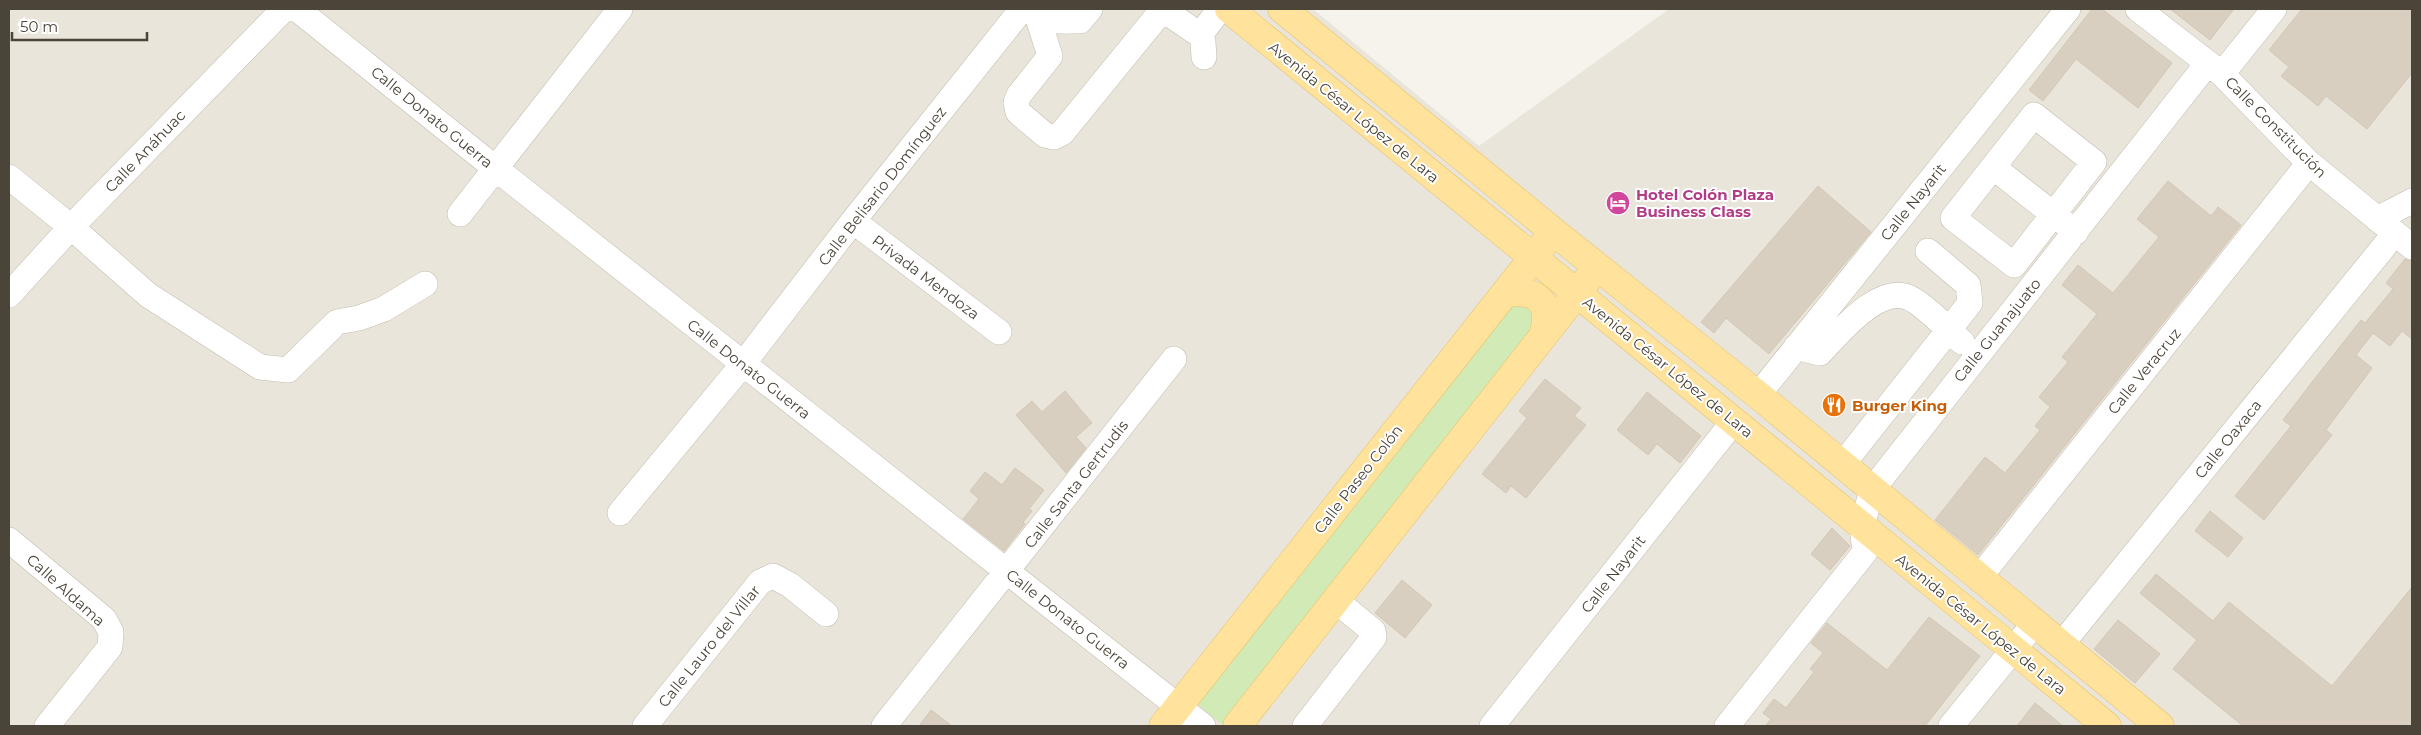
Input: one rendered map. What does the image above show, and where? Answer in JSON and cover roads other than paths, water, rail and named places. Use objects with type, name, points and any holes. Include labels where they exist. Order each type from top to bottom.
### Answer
[{"type":"main road","name":"Avenida César López de Lara","points":[[1229,9],[2107,726]]},
{"type":"main road","points":[[1282,9],[1554,232],[1758,395],[2160,726]]},
{"type":"main road","name":"Calle Paseo Colón","points":[[1171,716],[1554,232]]},
{"type":"main road","points":[[1238,726],[1598,267]]},
{"type":"main road","points":[[1505,292],[1525,291],[1542,302],[1547,314],[1543,336]]},
{"type":"street","name":"Calle Anáhuac","points":[[9,295],[71,227],[284,9]]},
{"type":"street","name":"Calle Donato Guerra","points":[[298,9],[495,168],[1008,571],[1171,716],[1203,726]]},
{"type":"street","points":[[460,214],[620,9]]},
{"type":"street","points":[[1085,15],[1019,95],[1016,102],[1018,112],[1045,135],[1054,137],[1062,133],[1163,9],[1202,46],[1220,9]]},
{"type":"street","name":"Calle Nayarit","points":[[1758,395],[2068,9]]},
{"type":"street","name":"Calle Constitución","points":[[2138,9],[2214,69],[2309,163],[2395,233]]},
{"type":"street","name":"Calle Guanajuato","points":[[1727,726],[1865,552],[1862,526],[1872,490],[2076,232],[2214,69],[2274,9]]},
{"type":"street","points":[[1029,12],[1050,56]]},
{"type":"street","points":[[1029,12],[1058,21],[1085,15]]},
{"type":"street","name":"Calle Belisario Domínguez","points":[[620,513],[743,364],[853,221],[1029,12]]},
{"type":"street","points":[[2034,116],[2094,162],[2053,214],[2014,265],[1953,218],[2034,116]]},
{"type":"street","name":"Calle Veracruz","points":[[1978,578],[2309,163]]},
{"type":"street","points":[[1993,167],[2076,232]]},
{"type":"street","points":[[9,177],[71,227],[148,295],[260,367],[288,370],[337,322],[358,318],[384,309],[425,284]]},
{"type":"street","points":[[2395,233],[2412,200]]},
{"type":"street","name":"Privada Mendoza","points":[[853,221],[1000,332]]},
{"type":"street","name":"Calle Oaxaca","points":[[2061,645],[2395,233]]},
{"type":"street","points":[[1842,465],[1970,303],[1968,285],[1928,251]]},
{"type":"street","points":[[1796,347],[1820,353],[1862,310],[1891,295],[1914,299],[1977,356]]},
{"type":"street","name":"Calle Santa Gertrudis","points":[[884,726],[1174,359]]},
{"type":"street","name":"Calle Nayarit","points":[[1492,726],[1734,421]]},
{"type":"street","name":"Calle Aldama","points":[[9,540],[104,619],[111,632],[110,646],[47,726]]},
{"type":"street","name":"Calle Lauro del Villar","points":[[645,726],[760,582],[773,576],[790,585],[826,614]]},
{"type":"street","points":[[1305,726],[1370,645],[1374,637],[1373,631],[1335,600]]},
{"type":"street","points":[[1951,726],[2035,623]]},
{"type":"place","name":"Hotel Colón Plaza Business Class","points":[[1618,203]]},
{"type":"place","name":"Burger King","points":[[1834,405]]}]
